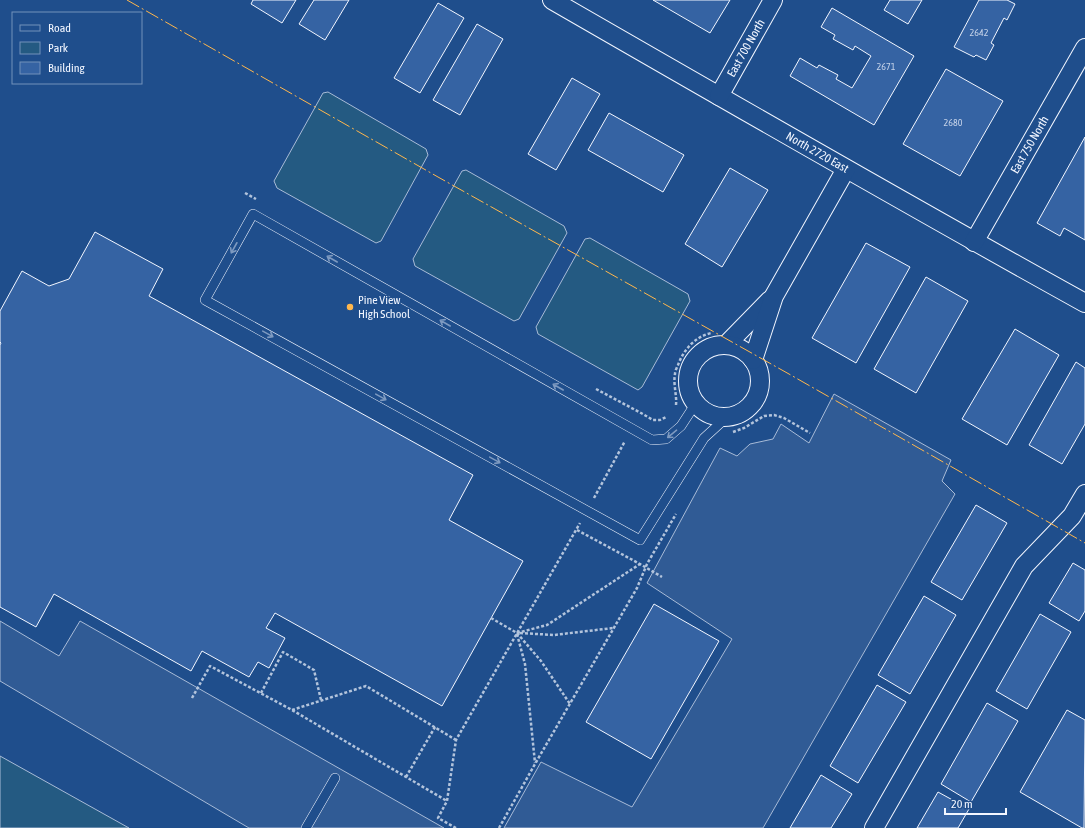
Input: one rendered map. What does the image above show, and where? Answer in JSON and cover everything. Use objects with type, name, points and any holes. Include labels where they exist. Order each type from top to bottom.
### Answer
[{"type":"street","name":"North 2720 East","points":[[552,0],[846,170],[1085,303]]},
{"type":"street","name":"East 700 North","points":[[719,96],[773,0]]},
{"type":"street","name":"East 750 North","points":[[974,242],[1085,48]]},
{"type":"street","points":[[753,360],[774,296],[846,170]]},
{"type":"street","points":[[722,338],[746,353],[753,360],[760,378],[759,388],[755,399],[748,408],[738,414],[729,424],[704,411],[696,403],[690,393],[688,382],[690,370],[704,351],[714,346],[722,338],[774,296]]},
{"type":"street","points":[[874,828],[1024,566],[1072,516],[1085,494]]},
{"type":"lane","points":[[696,403],[681,426],[666,438],[652,440],[253,214],[206,300],[640,540],[704,438],[729,424]]},
{"type":"lane","points":[[306,828],[334,778]]},
{"type":"path","points":[[245,193],[258,200]]},
{"type":"path","points":[[676,411],[677,400],[675,373],[681,357],[689,345],[703,335],[722,338]]},
{"type":"path","points":[[592,387],[653,420],[660,420],[670,416]]},
{"type":"path","points":[[456,828],[438,818],[447,801],[456,740],[587,511],[641,413]]},
{"type":"path","points":[[729,424],[735,432],[764,416],[774,415],[784,418],[810,433]]},
{"type":"path","points":[[499,828],[637,588],[646,567],[678,511]]},
{"type":"path","points":[[576,530],[662,577]]},
{"type":"path","points":[[517,633],[547,625],[640,564]]},
{"type":"path","points":[[491,618],[517,633],[540,661],[570,704]]},
{"type":"path","points":[[517,633],[554,636],[613,628]]},
{"type":"path","points":[[517,633],[525,664],[535,764]]},
{"type":"path","points":[[261,693],[284,652],[314,670],[321,700]]},
{"type":"path","points":[[192,698],[210,666],[292,710],[447,801]]},
{"type":"path","points":[[292,710],[366,686],[456,740]]},
{"type":"path","points":[[406,777],[435,727]]},
{"type":"green space","points":[[328,92],[426,149],[428,155],[381,241],[376,243],[277,188],[274,181],[323,93]]},
{"type":"green space","points":[[466,170],[564,226],[567,233],[519,319],[514,321],[415,266],[413,259],[462,171]]},
{"type":"green space","points":[[590,238],[688,294],[690,301],[642,387],[638,390],[538,334],[536,327],[585,239]]},
{"type":"green space","points":[[0,756],[129,828],[0,828]]},
{"type":"shaded area","points":[[834,394],[951,460],[942,481],[955,494],[763,828],[504,828],[541,762],[632,807],[732,639],[647,583],[720,448],[737,456],[750,444],[773,439],[781,424],[809,443]]},
{"type":"shaded area","points":[[0,621],[59,656],[80,621],[444,828],[249,828],[0,681]]},
{"type":"building","points":[[253,0],[296,0],[282,23],[251,4]]},
{"type":"building","points":[[314,0],[349,0],[325,40],[299,24]]},
{"type":"building","points":[[653,0],[730,0],[710,33]]},
{"type":"building","points":[[890,0],[922,0],[908,24],[884,10]]},
{"type":"building","points":[[979,0],[1007,0],[1015,4],[1007,20],[1004,18],[991,43],[994,45],[986,60],[976,55],[974,57],[954,47]]},
{"type":"building","points":[[438,3],[464,18],[420,93],[394,78]]},
{"type":"building","points":[[832,8],[914,56],[874,125],[790,76],[800,58],[817,68],[819,65],[838,75],[836,79],[852,88],[871,56],[855,46],[853,50],[833,39],[835,35],[821,27]]},
{"type":"building","points":[[477,24],[503,39],[460,115],[433,100]]},
{"type":"building","points":[[946,69],[1003,101],[960,176],[903,144]]},
{"type":"building","points":[[572,78],[600,94],[556,170],[528,154]]},
{"type":"building","points":[[609,113],[684,155],[663,192],[588,150]]},
{"type":"building","points":[[1085,137],[1085,240],[1064,228],[1060,236],[1037,223]]},
{"type":"building","points":[[730,168],[768,190],[722,267],[685,244]]},
{"type":"building","points":[[95,232],[163,269],[149,296],[473,475],[449,520],[523,561],[442,706],[275,613],[266,628],[285,638],[269,668],[258,662],[249,677],[202,651],[191,671],[54,594],[36,627],[0,607],[0,311],[22,271],[49,286],[69,279]]},
{"type":"building","points":[[866,243],[910,267],[856,363],[812,338]]},
{"type":"building","points":[[926,277],[968,301],[916,393],[874,369]]},
{"type":"building","points":[[1015,329],[1059,355],[1007,445],[962,419]]},
{"type":"building","points":[[1076,362],[1085,368],[1085,424],[1062,464],[1029,445]]},
{"type":"building","points":[[976,505],[1007,523],[962,600],[931,582]]},
{"type":"building","points":[[1073,563],[1085,570],[1085,611],[1079,621],[1049,603]]},
{"type":"building","points":[[924,596],[956,615],[910,694],[878,675]]},
{"type":"building","points":[[654,604],[719,641],[651,759],[586,722]]},
{"type":"building","points":[[1040,614],[1071,632],[1027,709],[996,691]]},
{"type":"building","points":[[877,685],[906,702],[858,783],[830,766]]},
{"type":"building","points":[[987,703],[1018,721],[971,802],[941,784]]},
{"type":"building","points":[[1067,710],[1085,720],[1084,828],[1020,792]]},
{"type":"building","points":[[821,775],[852,794],[831,828],[790,828]]},
{"type":"building","points":[[938,792],[969,809],[958,828],[917,828]]},
{"type":"power","points":[[127,0],[1085,543]]},
{"type":"place","name":"Pine View High School","points":[[350,307]]}]
